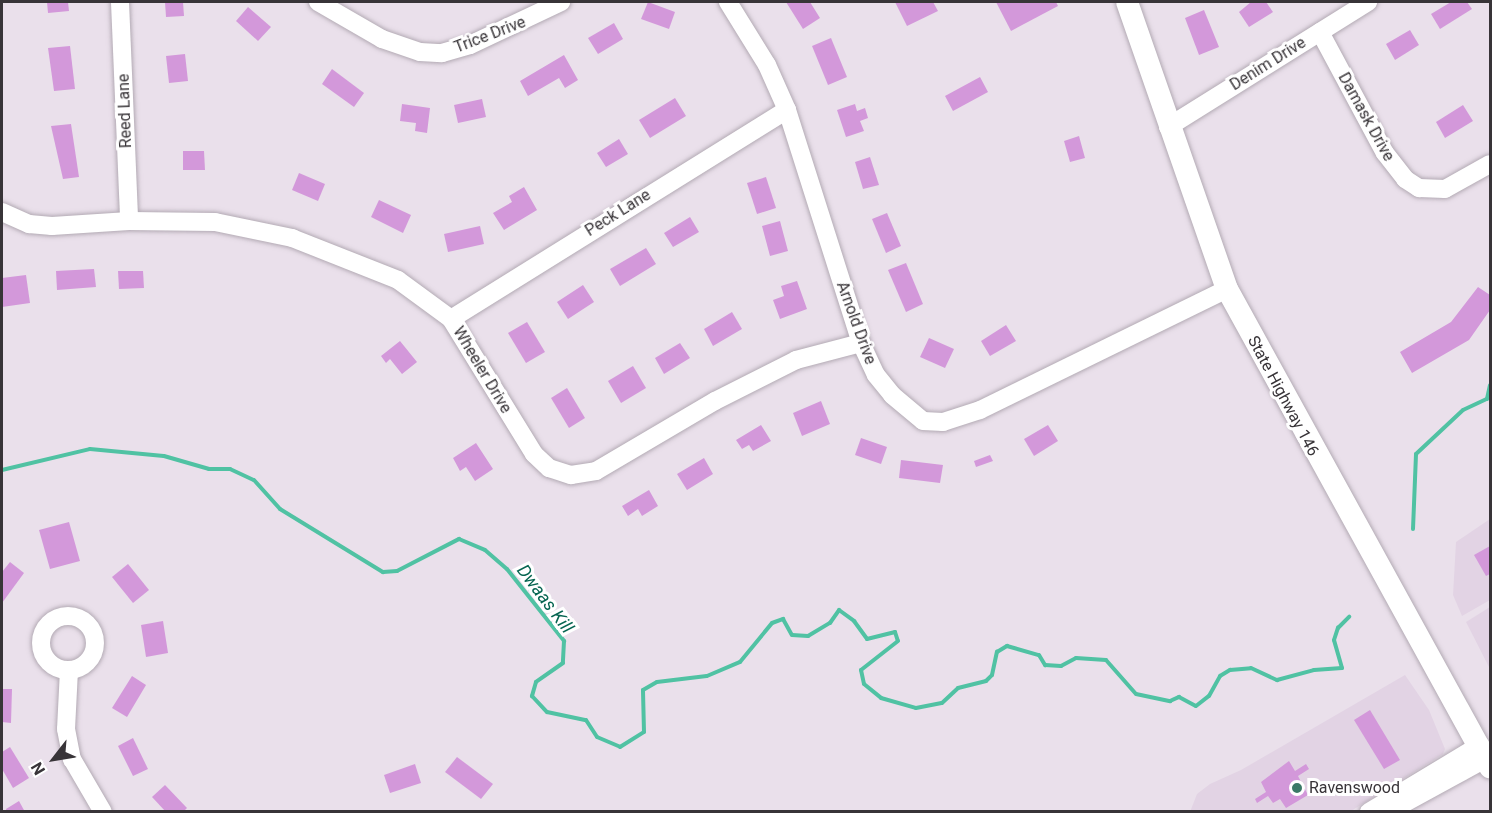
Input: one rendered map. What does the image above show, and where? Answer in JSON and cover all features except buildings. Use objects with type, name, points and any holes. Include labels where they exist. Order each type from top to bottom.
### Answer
[{"type":"main road","name":"State Highway 146","points":[[1127,2],[1168,127],[1227,289],[1306,439],[1486,757]]},
{"type":"street","name":"Reed Lane","points":[[120,2],[129,221]]},
{"type":"street","name":"Trice Drive","points":[[318,2],[382,39],[420,52],[441,53],[481,41],[561,2]]},
{"type":"street","name":"Arnold Drive","points":[[728,2],[767,66],[787,111],[861,343],[876,375],[892,395],[923,421],[943,422],[980,410],[1227,289]]},
{"type":"street","name":"Denim Drive","points":[[1168,127],[1368,2]]},
{"type":"street","name":"Damask Drive","points":[[1320,32],[1385,153],[1405,179],[1419,188],[1445,189],[1491,164]]},
{"type":"street","name":"Peck Lane","points":[[451,319],[787,111]]},
{"type":"street","name":"Wheeler Drive","points":[[2,212],[29,224],[52,226],[129,221],[215,222],[292,238],[398,280],[451,319],[534,454],[549,468],[572,475],[596,471],[716,401],[796,360],[861,343]]},
{"type":"street","points":[[69,670],[66,729],[72,759],[103,812]]},
{"type":"street","points":[[1369,812],[1486,757]]},
{"type":"street","points":[[1388,812],[1486,757]]},
{"type":"shaded area","points":[[1490,519],[1490,600],[1462,616],[1453,595],[1456,542]]},
{"type":"shaded area","points":[[1490,607],[1490,669],[1466,622]]},
{"type":"shaded area","points":[[1405,675],[1429,710],[1445,749],[1443,754],[1351,811],[1190,812],[1197,794],[1210,784],[1241,770]]},
{"type":"waterway","name":"Dwaas Kill","points":[[1413,529],[1416,454],[1463,410],[1487,399],[1490,385]]},
{"type":"waterway","name":"Dwaas Kill","points":[[2,470],[90,449],[164,456],[209,469],[230,469],[254,480],[280,509],[383,572],[397,571],[459,539],[485,550],[507,569],[564,641],[563,663],[536,682],[532,696],[547,712],[586,720],[597,737],[620,747],[644,732],[643,690],[657,682],[707,676],[740,662],[772,623],[783,619],[792,635],[808,636],[830,623],[839,610],[854,621],[867,639],[895,632],[898,641],[861,670],[864,684],[881,698],[916,708],[942,703],[958,688],[986,681],[992,675],[997,652],[1007,646],[1039,655],[1045,665],[1061,666],[1076,658],[1106,660],[1136,694],[1170,701],[1179,697],[1196,706],[1209,696],[1220,676],[1230,670],[1251,668],[1277,680],[1314,670],[1342,668],[1334,640],[1338,628],[1349,617]]},
{"type":"place","name":"Ravenswood","points":[[1297,788]]}]
